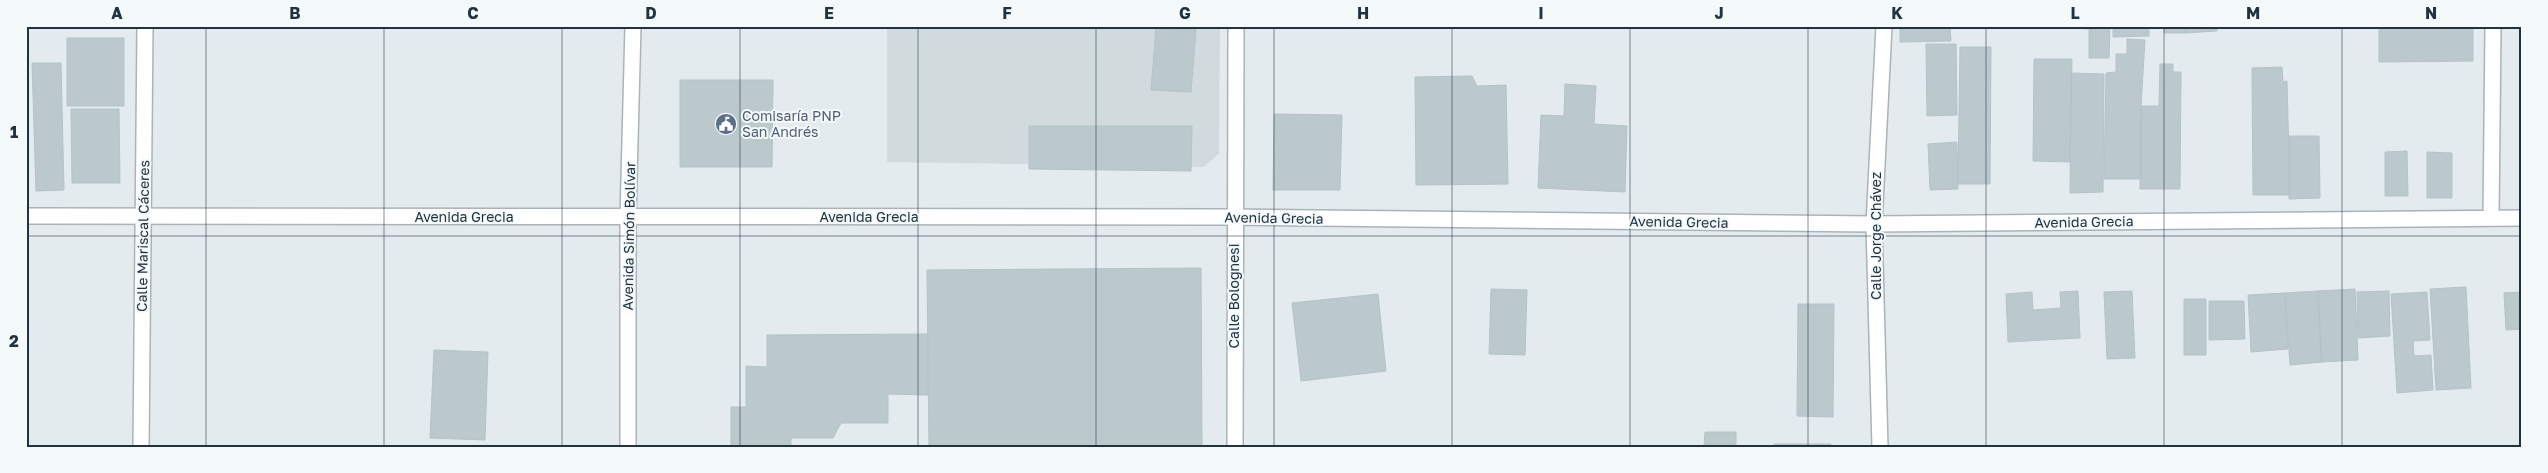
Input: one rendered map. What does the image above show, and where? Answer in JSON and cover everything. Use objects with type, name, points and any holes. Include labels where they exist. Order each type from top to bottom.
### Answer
[{"type":"street","name":"Calle Mariscal Cáceres","points":[[140,447],[145,26]]},
{"type":"street","name":"Avenida Simón Bolívar","points":[[628,447],[628,217],[633,26]]},
{"type":"street","name":"Calle Bolognesi","points":[[1235,447],[1234,217],[1236,26]]},
{"type":"street","name":"Calle Jorge Chávez","points":[[1880,447],[1874,224],[1884,26]]},
{"type":"street","points":[[2491,218],[2493,26]]},
{"type":"street","name":"Avenida Grecia","points":[[26,216],[1234,217],[1874,224],[2522,218]]},
{"type":"shaded area","points":[[887,26],[1220,26],[1219,154],[1203,167],[887,162]]},
{"type":"building","points":[[1900,26],[1950,26],[1951,41],[1900,42]]},
{"type":"building","points":[[2070,26],[2110,26],[2109,58],[2089,58],[2089,29],[2070,28]]},
{"type":"building","points":[[2113,26],[2149,26],[2149,36],[2113,37]]},
{"type":"building","points":[[2164,26],[2184,26],[2185,33],[2164,33]]},
{"type":"building","points":[[2184,26],[2217,26],[2217,31],[2185,33]]},
{"type":"building","points":[[2379,26],[2473,26],[2473,61],[2379,62]]},
{"type":"building","points":[[1156,28],[1196,30],[1191,92],[1151,90]]},
{"type":"building","points":[[67,38],[124,38],[124,106],[67,106]]},
{"type":"building","points":[[2127,39],[2145,40],[2141,106],[2142,179],[2104,179],[2106,73],[2116,72],[2116,54],[2127,54]]},
{"type":"building","points":[[1926,44],[1956,44],[1957,115],[1927,116]]},
{"type":"building","points":[[1960,47],[1991,47],[1990,184],[1958,184]]},
{"type":"building","points":[[2034,59],[2072,59],[2070,162],[2033,161]]},
{"type":"building","points":[[32,63],[61,63],[64,190],[36,191]]},
{"type":"building","points":[[2160,64],[2173,64],[2173,72],[2181,72],[2180,189],[2140,189],[2141,106],[2159,106]]},
{"type":"building","points":[[2282,67],[2283,82],[2287,81],[2290,195],[2253,195],[2252,68]]},
{"type":"building","points":[[2071,73],[2104,74],[2103,192],[2070,193]]},
{"type":"building","points":[[1472,76],[1477,86],[1506,85],[1508,184],[1416,185],[1415,77]]},
{"type":"building","name":"Comisaría PNP San Andrés","points":[[680,80],[773,80],[772,167],[680,167]]},
{"type":"building","points":[[1565,84],[1596,86],[1594,124],[1627,126],[1625,192],[1538,188],[1541,115],[1564,116]]},
{"type":"building","points":[[71,109],[119,109],[120,183],[72,183]]},
{"type":"building","points":[[1274,114],[1342,115],[1340,190],[1273,190]]},
{"type":"building","points":[[1029,126],[1192,126],[1191,171],[1029,169]]},
{"type":"building","points":[[2289,136],[2319,136],[2320,198],[2289,199]]},
{"type":"building","points":[[1957,142],[1958,189],[1930,190],[1928,144]]},
{"type":"building","points":[[2407,151],[2408,196],[2385,196],[2385,152]]},
{"type":"building","points":[[2427,152],[2452,153],[2452,198],[2427,198]]},
{"type":"building","points":[[1201,268],[1202,447],[929,447],[927,270]]},
{"type":"building","points":[[2466,287],[2471,388],[2436,390],[2430,289]]},
{"type":"building","points":[[1491,289],[1527,290],[1525,355],[1489,354]]},
{"type":"building","points":[[2355,289],[2358,360],[2321,362],[2318,291]]},
{"type":"building","points":[[2078,291],[2080,338],[2008,342],[2006,294],[2032,292],[2033,310],[2061,308],[2060,292]]},
{"type":"building","points":[[2132,291],[2135,358],[2107,359],[2104,292]]},
{"type":"building","points":[[2318,291],[2322,362],[2290,365],[2285,293]]},
{"type":"building","points":[[2389,291],[2390,336],[2358,338],[2357,292]]},
{"type":"building","points":[[2427,292],[2430,340],[2413,341],[2414,356],[2431,355],[2433,390],[2397,393],[2391,294]]},
{"type":"building","points":[[2522,292],[2522,329],[2506,330],[2504,293]]},
{"type":"building","points":[[2285,293],[2288,349],[2251,352],[2248,295]]},
{"type":"building","points":[[1378,294],[1386,371],[1301,381],[1292,303]]},
{"type":"building","points":[[2184,299],[2206,299],[2206,355],[2184,355]]},
{"type":"building","points":[[2209,301],[2244,301],[2245,339],[2209,340]]},
{"type":"building","points":[[1798,304],[1834,304],[1833,417],[1797,416]]},
{"type":"building","points":[[928,334],[928,395],[888,394],[888,423],[841,423],[833,438],[791,438],[791,447],[731,447],[731,407],[746,407],[746,366],[767,367],[767,335]]},
{"type":"building","points":[[434,350],[488,352],[485,440],[430,438]]},
{"type":"building","points":[[1705,432],[1736,432],[1736,447],[1704,447]]},
{"type":"building","points":[[1774,444],[1801,444],[1801,447],[1774,447]]},
{"type":"building","points":[[1801,444],[1831,444],[1831,447],[1801,447]]},
{"type":"place","name":"Comisaría PNP San Andrés","points":[[726,124]]}]
